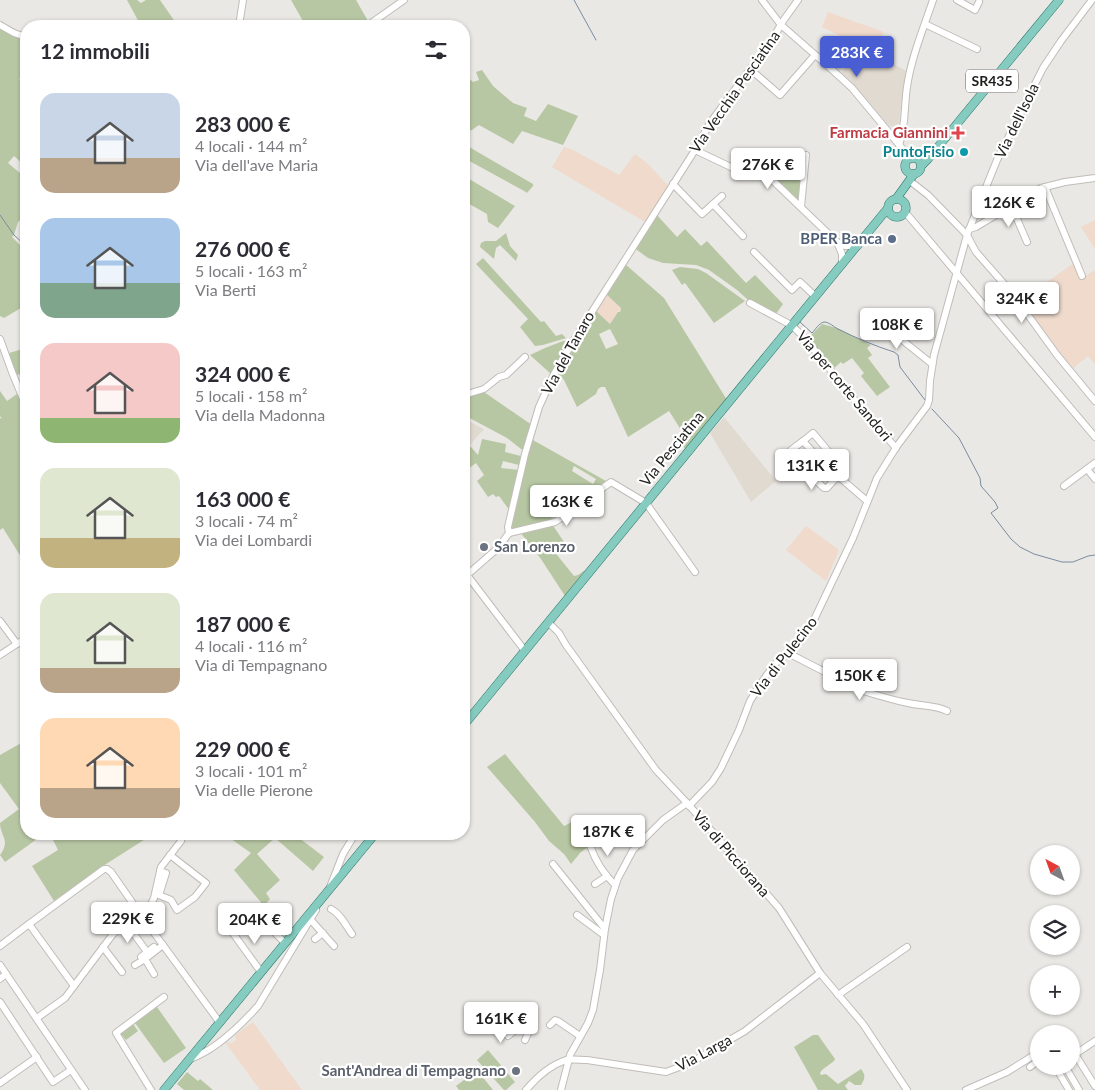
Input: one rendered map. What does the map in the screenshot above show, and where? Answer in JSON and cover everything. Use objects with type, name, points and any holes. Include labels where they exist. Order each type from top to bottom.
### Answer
[{"type":"main road","name":"Via Pesciatina","points":[[470,718],[842,264],[846,255],[858,246],[887,212],[890,202],[899,198],[922,164],[1059,0]]},
{"type":"main road","points":[[912,177],[905,169],[908,158],[916,159],[922,164]]},
{"type":"main road","points":[[887,212],[897,217],[905,214],[905,206],[899,198]]},
{"type":"main road","points":[[164,1090],[369,840]]},
{"type":"street","points":[[240,20],[243,0]]},
{"type":"street","points":[[376,20],[404,0]]},
{"type":"street","points":[[762,0],[781,26],[852,88],[894,138],[908,158]]},
{"type":"street","name":"Via Vecchia Pesciatina","points":[[673,184],[710,124],[772,40],[798,0]]},
{"type":"street","points":[[899,145],[903,128],[908,80],[933,0]]},
{"type":"street","points":[[957,0],[976,10],[980,2]]},
{"type":"street","name":"Via dell'Isola","points":[[896,448],[927,406],[932,364],[967,233],[997,160],[1043,68],[1092,0]]},
{"type":"street","points":[[925,24],[977,49]]},
{"type":"street","points":[[0,25],[20,35]]},
{"type":"street","points":[[750,69],[780,95],[815,55]]},
{"type":"street","points":[[894,138],[903,128]]},
{"type":"street","points":[[695,150],[735,169],[749,173],[804,176]]},
{"type":"street","points":[[801,207],[806,155]]},
{"type":"street","points":[[767,175],[837,242],[846,255]]},
{"type":"street","points":[[912,177],[928,196],[967,233],[976,252],[1012,293],[1057,355],[1095,401]]},
{"type":"street","points":[[967,233],[1011,205],[1045,187],[1095,178]]},
{"type":"street","points":[[673,184],[702,214],[722,196]]},
{"type":"street","name":"Via del Tanaro","points":[[509,533],[508,527],[526,454],[539,407],[547,389],[574,340],[673,184]]},
{"type":"street","points":[[1045,187],[1082,276]]},
{"type":"street","points":[[713,204],[743,236]]},
{"type":"street","points":[[1011,205],[1027,242]]},
{"type":"street","points":[[905,214],[1095,437]]},
{"type":"street","points":[[837,242],[845,246],[858,246]]},
{"type":"street","points":[[845,246],[846,255]]},
{"type":"street","points":[[754,252],[792,290],[800,282],[816,294]]},
{"type":"street","name":"Via per corte Sandori","points":[[750,303],[792,325],[896,448]]},
{"type":"street","points":[[876,320],[932,364]]},
{"type":"street","points":[[0,339],[20,391]]},
{"type":"street","points":[[470,393],[484,388],[499,376],[506,374],[524,357]]},
{"type":"street","points":[[813,433],[844,470],[837,477],[827,488],[824,488],[789,453],[813,433]]},
{"type":"street","points":[[803,441],[837,477],[867,501]]},
{"type":"street","name":"Via di Pulecino","points":[[569,1060],[588,1024],[600,972],[611,899],[615,885],[633,850],[663,820],[688,804],[712,782],[721,768],[750,701],[758,688],[776,663],[802,638],[815,619],[853,538],[877,478],[896,448]]},
{"type":"street","points":[[1064,486],[1095,463]]},
{"type":"street","points":[[1087,469],[1095,479]]},
{"type":"street","points":[[470,569],[498,548],[509,533],[555,522],[611,482],[646,503],[695,572]]},
{"type":"street","points":[[470,580],[525,651]]},
{"type":"street","points":[[0,621],[17,644]]},
{"type":"street","name":"Via di Picciorana","points":[[549,622],[560,633],[566,646],[656,770],[781,911],[820,973],[868,1031],[907,1090]]},
{"type":"street","points":[[0,654],[20,642]]},
{"type":"street","points":[[788,653],[860,690],[908,703],[942,708],[947,711]]},
{"type":"street","points":[[190,1059],[201,1055],[231,1033],[258,1006],[329,889],[343,854],[352,840]]},
{"type":"street","points":[[38,1018],[65,998],[113,934],[126,923],[141,915],[150,906],[154,898],[161,867],[181,841]]},
{"type":"street","points":[[350,843],[357,855]]},
{"type":"street","points":[[591,848],[594,856],[615,885]]},
{"type":"street","points":[[160,870],[166,872],[159,896],[171,900],[177,910],[195,897],[206,883],[170,855]]},
{"type":"street","points":[[554,864],[605,932]]},
{"type":"street","points":[[0,946],[101,870],[107,869],[220,1023]]},
{"type":"street","points":[[595,884],[607,876]]},
{"type":"street","points":[[331,909],[335,911],[352,934]]},
{"type":"street","points":[[577,914],[605,932]]},
{"type":"street","points":[[238,916],[227,925],[262,972]]},
{"type":"street","points":[[260,918],[285,943]]},
{"type":"street","points":[[310,919],[334,946]]},
{"type":"street","points":[[126,923],[154,974]]},
{"type":"street","points":[[29,924],[74,986]]},
{"type":"street","points":[[315,939],[323,932]]},
{"type":"street","points":[[144,956],[163,945]]},
{"type":"street","points":[[103,947],[122,972]]},
{"type":"street","points":[[135,965],[154,947]]},
{"type":"street","points":[[838,995],[907,947]]},
{"type":"street","points":[[0,965],[38,1018],[85,1090]]},
{"type":"street","name":"Via Larga","points":[[569,1060],[587,1060],[666,1072],[673,1070],[745,1031],[820,973]]},
{"type":"street","points":[[0,979],[6,974]]},
{"type":"street","points":[[151,1090],[116,1033],[164,997]]},
{"type":"street","points":[[0,1002],[54,1082],[71,1070]]},
{"type":"street","points":[[550,1025],[555,1020],[558,1021],[580,1036]]},
{"type":"street","points":[[499,1026],[508,1036],[520,1026],[524,1027],[529,1031],[525,1040]]},
{"type":"street","points":[[1080,1051],[1095,1041]]},
{"type":"street","points":[[0,1084],[37,1057]]},
{"type":"street","points":[[966,1090],[1007,1072],[1030,1058]]},
{"type":"street","points":[[526,1090],[548,1070],[569,1060]]},
{"type":"street","points":[[561,1090],[569,1060]]},
{"type":"street","points":[[1080,1065],[1095,1086]]},
{"type":"street","points":[[1060,1075],[1069,1090]]},
{"type":"street","points":[[1070,1075],[1079,1090]]},
{"type":"shaded area","points":[[828,12],[884,32],[873,52],[822,27]]},
{"type":"shaded area","points":[[861,46],[906,71],[899,123],[894,127],[889,126],[842,73]]},
{"type":"shaded area","points":[[564,147],[619,175],[635,154],[648,164],[668,186],[645,222],[552,167]]},
{"type":"shaded area","points":[[1095,220],[1095,249],[1081,227]]},
{"type":"shaded area","points":[[1074,263],[1080,279],[1095,270],[1095,364],[1088,356],[1072,369],[1032,316],[1046,306],[1038,295],[1044,292],[1040,287]]},
{"type":"shaded area","points":[[605,293],[621,308],[610,324],[595,310]]},
{"type":"shaded area","points":[[724,417],[776,481],[751,502],[710,433]]},
{"type":"shaded area","points":[[470,422],[484,429],[470,445]]},
{"type":"shaded area","points":[[806,526],[839,550],[826,581],[786,550]]},
{"type":"shaded area","points":[[253,1022],[302,1090],[260,1090],[225,1042],[232,1043],[236,1040],[235,1035]]},
{"type":"green space","points":[[127,0],[137,0],[141,3],[146,0],[160,0],[174,20],[138,20]]},
{"type":"green space","points":[[291,0],[356,0],[367,20],[302,20]]},
{"type":"green space","points":[[0,27],[20,36],[20,162],[14,156],[8,163],[20,173],[20,220],[12,237],[20,245],[20,309],[4,318],[0,316]]},
{"type":"green space","points":[[482,70],[493,86],[513,103],[527,108],[524,116],[536,121],[548,104],[578,116],[563,145],[522,131],[513,144],[479,125],[470,130],[470,79],[473,82],[479,80],[476,72]]},
{"type":"green space","points":[[470,147],[533,184],[526,192],[470,161]]},
{"type":"green space","points":[[775,178],[800,180],[799,199],[796,199]]},
{"type":"green space","points":[[470,180],[515,206],[498,228],[488,222],[487,214],[470,204]]},
{"type":"green space","points":[[656,214],[677,237],[685,229],[701,246],[707,241],[746,283],[755,275],[783,304],[776,314],[747,299],[709,270],[696,265],[663,263],[648,258],[637,250],[635,247]]},
{"type":"green space","points":[[506,233],[510,246],[518,255],[516,261],[500,245],[496,248],[494,259],[480,247],[481,243],[496,241]]},
{"type":"green space","points":[[483,258],[541,322],[544,321],[556,336],[562,334],[566,338],[535,346],[520,327],[528,319],[476,264]]},
{"type":"green space","points":[[625,264],[664,298],[727,400],[686,450],[677,437],[683,433],[669,411],[628,437],[605,387],[598,389],[596,394],[577,407],[564,380],[558,374],[595,310],[610,324],[618,312],[620,312],[621,308],[605,293]],"holes":[[[610,329],[618,344],[606,349],[599,334]]]},
{"type":"green space","points":[[680,267],[698,269],[706,273],[745,301],[714,323],[685,283],[682,285],[672,270]]},
{"type":"green space","points":[[822,324],[837,328],[871,345],[867,348],[872,355],[868,358],[890,387],[877,396],[861,376],[864,373],[852,358],[843,364],[841,362],[832,370],[809,337]]},
{"type":"green space","points":[[563,341],[570,342],[551,374],[530,355],[545,348]]},
{"type":"green space","points":[[20,350],[20,376],[19,374],[15,376],[9,353]]},
{"type":"green space","points":[[0,391],[7,401],[17,394],[20,400],[20,555],[3,528],[0,530],[0,418],[2,419],[0,416]]},
{"type":"green space","points":[[484,392],[532,425],[523,450],[507,438],[470,418],[470,396]]},
{"type":"green space","points":[[482,439],[506,444],[505,452],[521,456],[519,465],[503,461],[501,468],[519,470],[510,511],[499,496],[496,497],[493,494],[488,497],[477,481],[484,475],[476,463],[470,468],[470,448],[478,455]]},
{"type":"green space","points":[[531,439],[606,481],[549,520],[514,531],[511,529]],"holes":[[[574,466],[596,479],[593,484],[572,471]]]},
{"type":"green space","points":[[552,524],[564,542],[553,550],[574,576],[585,570],[565,596],[541,559],[520,532]]},
{"type":"green space","points":[[20,744],[20,840],[36,840],[5,862],[0,855],[5,842],[0,823],[19,809],[0,783],[0,755]]},
{"type":"green space","points":[[505,754],[564,826],[576,820],[591,845],[581,852],[571,864],[564,854],[549,841],[487,767]]},
{"type":"green space","points":[[53,840],[144,840],[54,901],[32,866],[58,850]]},
{"type":"green space","points":[[233,840],[273,840],[257,854],[280,880],[266,893],[270,899],[264,906],[234,870],[251,853]]},
{"type":"green space","points":[[277,840],[302,840],[324,857],[313,871]]},
{"type":"green space","points":[[157,1007],[186,1048],[164,1063],[135,1023]]},
{"type":"green space","points":[[133,1024],[138,1031],[126,1040],[120,1033]]},
{"type":"green space","points":[[813,1035],[818,1035],[835,1059],[822,1070],[821,1075],[826,1074],[838,1084],[861,1069],[864,1077],[861,1085],[855,1085],[849,1081],[845,1086],[848,1090],[818,1090],[794,1047]]},
{"type":"green space","points":[[488,1050],[515,1082],[506,1090],[477,1060]]},
{"type":"green space","points":[[477,1070],[493,1090],[459,1090],[456,1086]]},
{"type":"green space","points":[[187,1072],[198,1081],[200,1079],[213,1090],[184,1090],[177,1084]]},
{"type":"waterway","points":[[574,0],[596,40]]},
{"type":"waterway","points":[[0,215],[20,240]]},
{"type":"waterway","points":[[800,322],[812,333],[820,324],[828,323],[859,339],[894,352],[898,355],[900,367],[925,400]]},
{"type":"waterway","points":[[932,409],[959,438],[980,478],[981,486],[998,508],[991,513],[1011,539],[1020,547],[1034,554],[1062,562],[1073,562],[1095,555]]},
{"type":"place","name":"Farmacia Giannini","points":[[958,133]]},
{"type":"place","name":"PuntoFisio","points":[[964,152]]},
{"type":"place","name":"BPER Banca","points":[[892,239]]},
{"type":"place","name":"San Lorenzo","points":[[484,547]]},
{"type":"place","name":"Sant'Andrea di Tempagnano","points":[[516,1071]]}]
